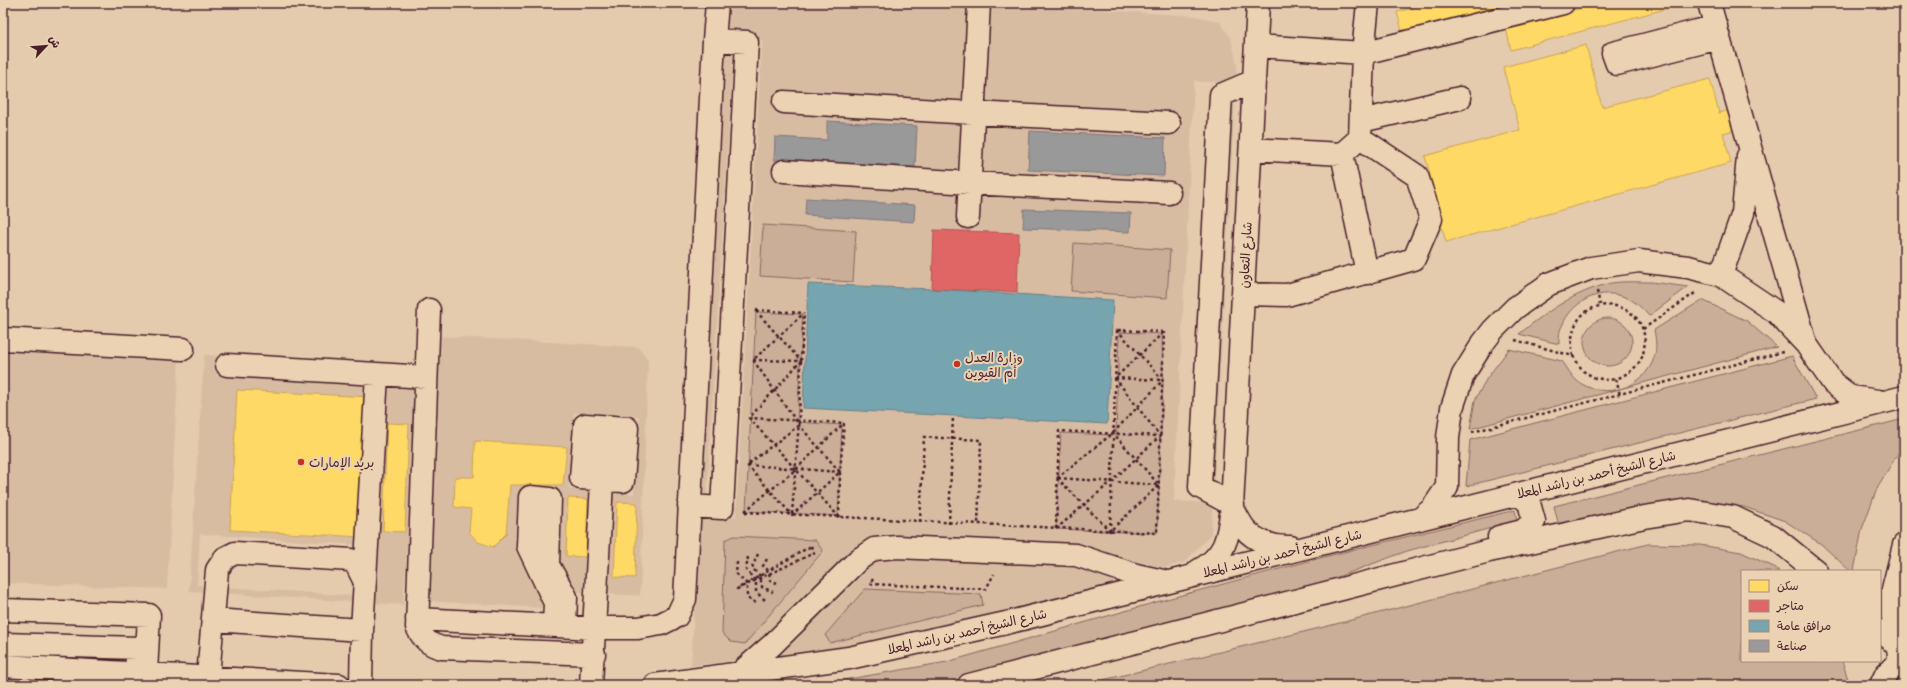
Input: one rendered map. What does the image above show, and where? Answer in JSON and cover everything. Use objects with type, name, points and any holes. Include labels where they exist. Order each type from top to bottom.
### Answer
[{"type":"street","points":[[417,619],[595,628],[638,628],[661,624],[677,616],[685,599],[717,3]]},
{"type":"street","points":[[968,217],[979,3]]},
{"type":"street","name":"شارع التعاون","points":[[1176,580],[1211,564],[1221,553],[1228,536],[1232,506],[1258,3]]},
{"type":"street","points":[[1367,273],[1342,154],[1360,130],[1363,53],[1368,3]]},
{"type":"street","points":[[1256,46],[1363,53],[1563,3]]},
{"type":"street","points":[[1709,3],[1749,142],[1798,348]]},
{"type":"street","points":[[689,506],[722,508],[724,484],[747,42],[714,40]]},
{"type":"street","points":[[1254,81],[1221,95],[1200,487],[1232,506],[1245,530],[1261,542],[1280,548],[1304,547]]},
{"type":"street","points":[[1360,130],[1460,98]]},
{"type":"street","points":[[784,102],[1169,122]]},
{"type":"street","points":[[1243,294],[1287,295],[1414,259],[1431,220],[1417,176],[1360,130]]},
{"type":"street","points":[[1721,275],[1743,213],[1749,142]]},
{"type":"street","points":[[1251,149],[1342,154]]},
{"type":"street","points":[[784,171],[970,183],[1169,193]]},
{"type":"street","points":[[1420,519],[1432,509],[1447,486],[1448,438],[1452,408],[1463,375],[1483,343],[1515,308],[1549,284],[1591,268],[1639,260],[1688,267],[1721,275],[1776,312],[1798,348],[1833,383],[1851,397],[1894,400]]},
{"type":"street","points":[[429,310],[417,619],[417,627],[421,636],[428,643],[434,646],[589,654]]},
{"type":"street","points":[[3,339],[183,348]]},
{"type":"street","points":[[227,365],[426,377]]},
{"type":"street","points":[[361,685],[362,630],[377,375]]},
{"type":"street","name":"شارع الشيخ أحمد بن راشد المعلا","points":[[654,685],[849,658],[1006,623],[1894,400]]},
{"type":"street","points":[[585,426],[627,428],[623,481],[602,480],[581,478],[585,426]]},
{"type":"street","points":[[580,685],[595,628],[602,480]]},
{"type":"street","points":[[1308,599],[1412,560],[1522,531],[1534,521],[1529,503],[1518,494]]},
{"type":"street","points":[[530,497],[550,499],[548,565],[566,597],[560,626],[555,603],[528,546],[530,497]]},
{"type":"street","points":[[970,685],[1008,681],[1308,599],[1489,552],[1644,518],[1688,510],[1733,517],[1773,536],[1815,570]]},
{"type":"street","points":[[1901,658],[1894,617],[1893,589],[1904,545]]},
{"type":"street","points":[[740,673],[772,645],[858,560],[874,549],[897,547],[1076,555],[1136,575],[1176,580]]},
{"type":"street","points":[[208,677],[217,570],[225,558],[236,554],[350,560],[357,566],[365,582]]},
{"type":"street","points":[[3,610],[149,615],[141,673]]},
{"type":"street","points":[[213,620],[362,630]]},
{"type":"street","points":[[1881,632],[1901,658]]},
{"type":"street","points":[[3,644],[138,648],[141,673]]},
{"type":"street","points":[[589,654],[591,685]]},
{"type":"street","points":[[1881,685],[1886,674],[1901,658]]},
{"type":"street","points":[[3,666],[339,685]]},
{"type":"path","points":[[1642,329],[1698,290]]},
{"type":"path","points":[[1610,305],[1620,307],[1630,312],[1637,319],[1642,329],[1645,341],[1643,354],[1637,366],[1628,374],[1616,379],[1608,380],[1595,378],[1583,371],[1573,356],[1570,343],[1572,330],[1578,319],[1588,310],[1600,306],[1610,305]]},
{"type":"path","points":[[801,361],[755,310],[804,313]]},
{"type":"path","points":[[753,360],[804,313]]},
{"type":"path","points":[[792,515],[799,423],[804,313]]},
{"type":"path","points":[[1117,330],[1164,332]]},
{"type":"path","points":[[1117,330],[1162,380]]},
{"type":"path","points":[[1110,532],[1117,330]]},
{"type":"path","points":[[1115,378],[1164,332]]},
{"type":"path","points":[[844,423],[796,470],[745,512],[1110,532],[1157,533],[1164,332]]},
{"type":"path","points":[[1514,340],[1573,356]]},
{"type":"path","points":[[1469,433],[1798,348]]},
{"type":"path","points":[[753,360],[801,361]]},
{"type":"path","points":[[753,360],[799,423],[840,472]]},
{"type":"path","points":[[750,418],[801,361]]},
{"type":"path","points":[[1115,378],[1162,380]]},
{"type":"path","points":[[1115,378],[1160,436]]},
{"type":"path","points":[[1616,379],[1620,395]]},
{"type":"path","points":[[1058,478],[1114,433],[1162,380]]},
{"type":"path","points":[[947,549],[953,416]]},
{"type":"path","points":[[750,418],[799,423],[844,423]]},
{"type":"path","points":[[750,418],[839,517]]},
{"type":"path","points":[[747,465],[799,423]]},
{"type":"path","points":[[839,517],[840,472],[844,423]]},
{"type":"path","points":[[1056,529],[1059,431],[1160,436]]},
{"type":"path","points":[[1114,433],[1159,485]]},
{"type":"path","points":[[1056,529],[1111,482],[1160,436]]},
{"type":"path","points":[[920,522],[924,437],[981,440],[978,525]]},
{"type":"path","points":[[747,465],[796,470],[840,472]]},
{"type":"path","points":[[747,465],[792,515]]},
{"type":"path","points":[[792,515],[840,472]]},
{"type":"path","points":[[1058,478],[1159,485]]},
{"type":"path","points":[[1058,478],[1110,532]]},
{"type":"path","points":[[1110,532],[1159,485]]},
{"type":"path","points":[[811,546],[814,553],[737,589],[769,571],[811,546]]},
{"type":"path","points":[[758,554],[752,568],[760,576],[762,587],[773,592]]},
{"type":"path","points":[[748,557],[746,570],[756,581],[756,592],[765,600]]},
{"type":"path","points":[[767,559],[763,566],[769,571],[770,580],[777,583]]},
{"type":"path","points":[[737,562],[736,574],[746,584],[747,598],[756,603]]},
{"type":"path","points":[[874,578],[870,584],[986,589],[995,572]]},
{"type":"shaded area","points":[[729,3],[990,3],[1195,16],[1219,21],[1231,38],[1237,65],[1211,534],[1185,562],[1010,612],[847,647],[691,666]],"holes":[[[734,38],[762,40],[736,517],[706,512]],[[1194,81],[1230,83],[1210,503],[1174,501]],[[934,230],[1019,233],[1017,292],[933,289]],[[808,285],[1112,319],[1107,424],[803,408]]]},
{"type":"shaded area","points":[[763,225],[856,231],[853,282],[760,276]]},
{"type":"shaded area","points":[[1074,243],[1170,250],[1167,298],[1071,291]]},
{"type":"shaded area","points":[[1651,282],[1688,287],[1649,316],[1637,304],[1622,296],[1603,294],[1586,299],[1578,304],[1566,318],[1560,330],[1559,344],[1519,334],[1562,303],[1585,292],[1611,283]]},
{"type":"shaded area","points":[[1702,300],[1747,321],[1777,347],[1623,388],[1641,378],[1649,369],[1656,352],[1654,330]]},
{"type":"shaded area","points":[[756,312],[803,314],[797,422],[842,425],[838,516],[746,511]]},
{"type":"shaded area","points":[[1603,318],[1613,318],[1622,322],[1628,328],[1632,337],[1632,347],[1628,356],[1622,362],[1613,366],[1603,366],[1594,362],[1588,356],[1584,347],[1584,337],[1588,328],[1594,322]]},
{"type":"shaded area","points":[[1119,332],[1162,334],[1163,380],[1157,533],[1056,529],[1061,433],[1116,435]]},
{"type":"shaded area","points":[[437,336],[638,347],[648,360],[640,596],[578,592],[543,608],[425,601]],"holes":[[[574,413],[639,417],[634,494],[569,489]],[[475,441],[567,447],[563,485],[510,485],[506,534],[493,546],[478,542],[470,532],[471,509],[454,507],[455,477],[474,477]],[[568,499],[588,499],[585,557],[566,556]]]},
{"type":"shaded area","points":[[3,346],[179,355],[167,589],[3,583]]},
{"type":"shaded area","points":[[1509,349],[1562,361],[1575,379],[1587,387],[1598,390],[1617,390],[1470,429],[1475,400],[1487,378]]},
{"type":"shaded area","points":[[204,355],[419,369],[403,605],[189,591]],"holes":[[[237,390],[370,397],[363,537],[231,530]],[[387,423],[409,424],[405,532]],[[200,534],[359,545],[356,596],[197,585]]]},
{"type":"shaded area","points":[[1792,356],[1816,399],[1466,486],[1470,440]]},
{"type":"shaded area","points":[[1904,419],[1904,444],[1878,486],[1862,529],[1854,570],[1849,570],[1821,544],[1785,521],[1744,507],[1701,501],[1560,530],[1554,506]]},
{"type":"shaded area","points":[[1515,510],[1517,521],[1407,551],[1311,587],[945,683],[932,685],[814,685],[947,662],[1167,599],[1324,557]]},
{"type":"shaded area","points":[[734,536],[815,540],[823,551],[745,644],[731,642],[722,633],[725,540]]},
{"type":"shaded area","points":[[1648,544],[1700,545],[1741,552],[1778,570],[1741,570],[1741,662],[1842,662],[1850,685],[1082,685],[1324,627]]},
{"type":"shaded area","points":[[865,589],[981,594],[983,605],[830,643],[825,635]]},
{"type":"building: سكن","points":[[1433,3],[1531,3],[1403,35],[1397,12]]},
{"type":"building: سكن","points":[[1600,3],[1684,4],[1511,50],[1506,28]]},
{"type":"building: سكن","points":[[1586,45],[1602,107],[1710,79],[1719,113],[1733,109],[1739,129],[1723,133],[1731,163],[1446,242],[1437,209],[1424,190],[1433,186],[1425,156],[1520,130],[1503,67]]},
{"type":"building: سكن","points":[[966,315],[1027,319],[1023,377],[963,373]]},
{"type":"building: سكن","points":[[998,326],[1008,329],[1013,334],[1016,344],[1013,354],[1008,359],[998,362],[988,359],[983,354],[980,344],[983,334],[988,329]]},
{"type":"building: سكن","points":[[237,390],[370,397],[363,537],[230,530]]},
{"type":"building: سكن","points":[[387,423],[409,424],[405,532],[383,531]]},
{"type":"building: سكن","points":[[475,441],[567,447],[563,485],[510,485],[506,534],[493,547],[478,542],[469,532],[471,509],[454,507],[455,477],[474,477]]},
{"type":"building: سكن","points":[[568,498],[588,499],[586,557],[566,556]]},
{"type":"building: سكن","points":[[617,502],[637,503],[635,578],[614,577]]},
{"type":"building: متاجر","points":[[934,230],[1019,233],[1017,292],[932,289]]},
{"type":"building: مرافق عامة","name":"وزارة العدل أم القيوين","points":[[808,284],[932,289],[1113,300],[1107,424],[803,408]]},
{"type":"building: صناعة","points":[[827,121],[917,126],[915,167],[774,160],[775,137],[827,140]]},
{"type":"building: صناعة","points":[[1030,131],[1165,138],[1164,176],[1028,170]]},
{"type":"building: صناعة","points":[[806,198],[915,205],[914,222],[805,215]]},
{"type":"building: صناعة","points":[[1024,209],[1131,213],[1130,232],[1023,228]]},
{"type":"place","name":"وزارة العدل أم القيوين","points":[[957,364]]},
{"type":"place","name":"بريد الإمارات","points":[[301,462]]}]
